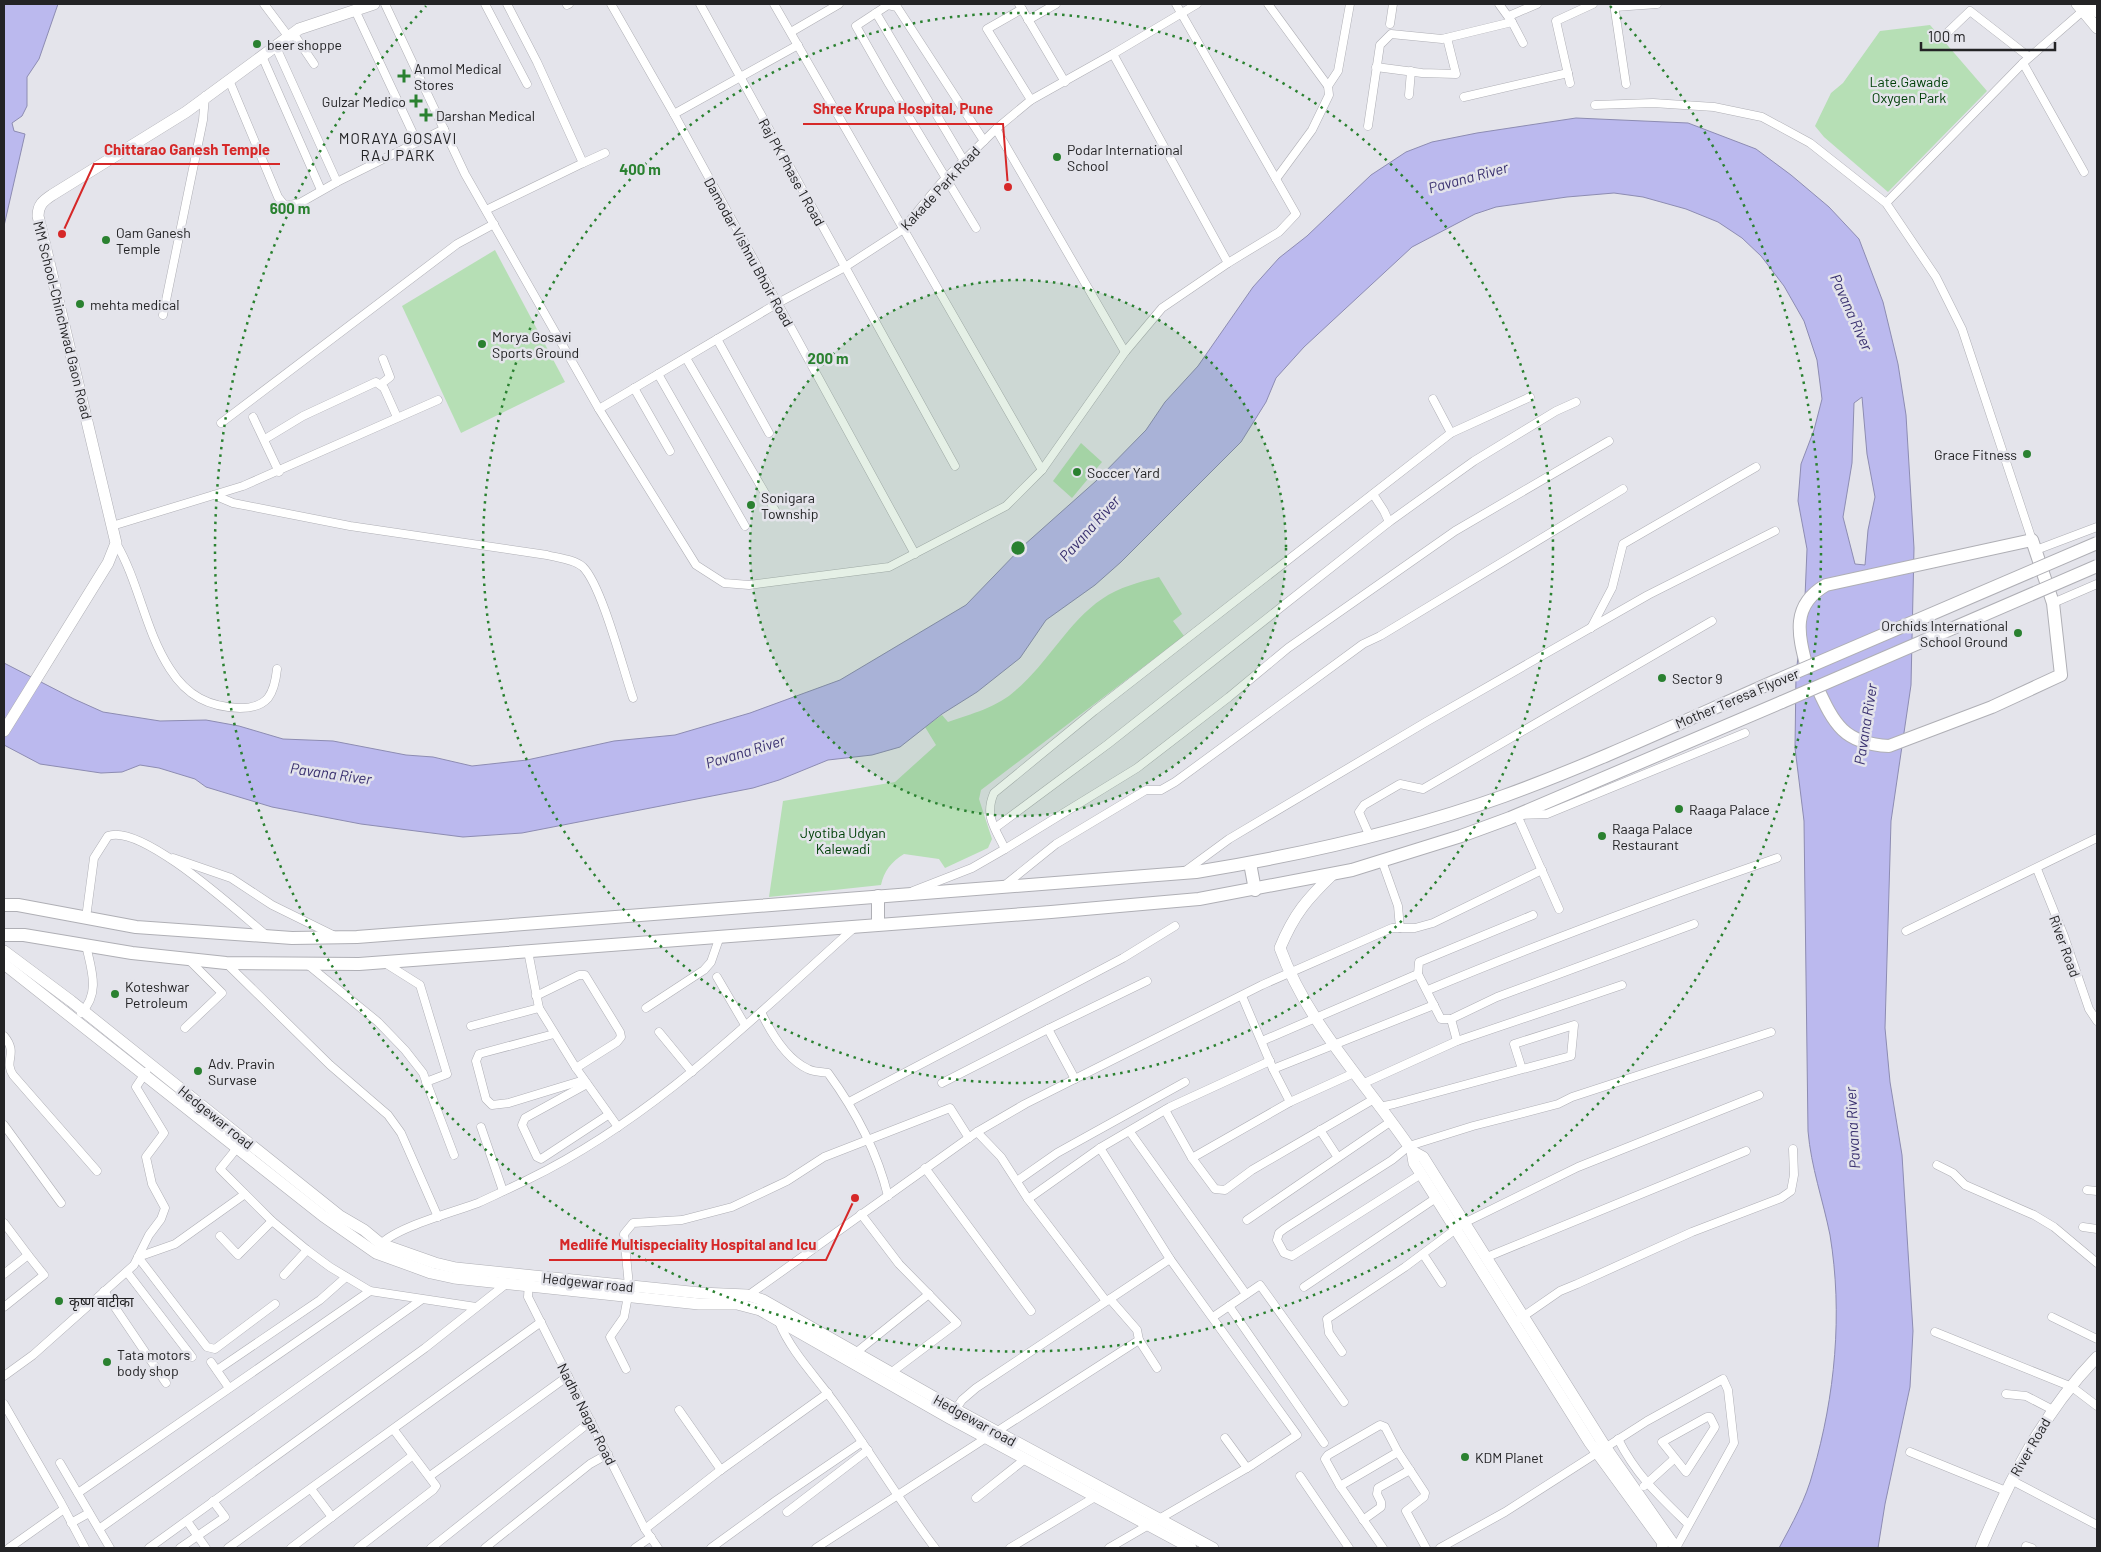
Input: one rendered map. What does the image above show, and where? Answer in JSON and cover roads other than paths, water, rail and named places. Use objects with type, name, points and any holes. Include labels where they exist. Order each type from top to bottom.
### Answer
[{"type":"main road","name":"MM School-Chinchwad Gaon Road","points":[[116,543],[38,216],[38,209],[41,203],[52,195],[186,112],[290,34],[323,19],[374,4]]},
{"type":"main road","points":[[2085,6],[2097,12]]},
{"type":"main road","points":[[2085,6],[2097,28]]},
{"type":"main road","name":"Mother Teresa Flyover","points":[[4,905],[18,905],[136,927],[269,937],[337,937],[1182,873],[1250,863],[1370,837],[1533,785],[2097,542]]},
{"type":"main road","points":[[4,731],[108,562],[116,543]]},
{"type":"main road","points":[[1807,668],[1801,644],[1800,616],[1804,604],[1814,592],[1826,585],[1977,551],[2034,545],[2053,602],[2061,675],[1992,707],[1889,746],[1872,745],[1855,740],[1841,730],[1828,711],[1817,687]]},
{"type":"main road","name":"Mother Teresa Flyover","points":[[4,936],[24,934],[132,953],[226,963],[307,964],[384,962],[1169,901],[1255,890],[1332,874],[1382,861],[1461,836],[1517,815],[2097,566]]},
{"type":"main road","points":[[1250,863],[1255,890]]},
{"type":"main road","points":[[1332,874],[1303,903],[1288,927],[1280,948],[1289,974],[1313,1018],[1334,1043],[1411,1149],[1423,1158],[1460,1226],[1663,1544],[1662,1548]]},
{"type":"main road","points":[[878,896],[878,924]]},
{"type":"main road","name":"Hedgewar road","points":[[4,950],[144,1075],[334,1225],[359,1240],[432,1273],[506,1284],[529,1281]]},
{"type":"main road","name":"Hedgewar road","points":[[4,964],[151,1066],[378,1249],[456,1268],[529,1281],[629,1291],[747,1295],[784,1311],[853,1356],[953,1414],[1153,1522],[1191,1548]]},
{"type":"main road","points":[[1411,1149],[1414,1163],[1436,1198],[1487,1257],[1519,1318]]},
{"type":"main road","name":"Hedgewar road","points":[[629,1291],[699,1304],[737,1304],[760,1310],[779,1322],[892,1372],[953,1414]]},
{"type":"main road","name":"River Road","points":[[1981,1548],[2020,1461],[2053,1410],[2072,1387],[2076,1379],[2097,1357]]},
{"type":"main road","name":"Hedgewar road","points":[[991,1435],[1026,1459],[1095,1497],[1213,1548]]},
{"type":"main road","points":[[1602,1450],[1642,1488],[1677,1547]]},
{"type":"street","points":[[264,4],[314,64]]},
{"type":"street","points":[[385,4],[444,129],[486,210],[599,409],[696,565],[724,584],[749,585],[889,567],[1006,506],[1042,470],[1124,352],[1162,308],[1228,263],[1279,232],[1296,214],[1176,4]]},
{"type":"street","points":[[486,4],[527,84]]},
{"type":"street","points":[[507,4],[538,62],[583,163]]},
{"type":"street","name":"Damodar Vishnu Bhoir Road","points":[[611,4],[674,114],[915,554]]},
{"type":"street","name":"Raj PK Phase 1 Road","points":[[700,4],[955,466]]},
{"type":"street","points":[[774,4],[902,230],[1042,470]]},
{"type":"street","points":[[791,32],[839,4]]},
{"type":"street","points":[[976,228],[856,29],[858,24],[890,4],[897,7],[984,141]]},
{"type":"street","points":[[1028,20],[1056,4]]},
{"type":"street","name":"Kakade Park Road","points":[[599,409],[778,303],[845,267],[902,230],[964,160],[1031,100],[1197,4]]},
{"type":"street","points":[[1268,4],[1328,86],[1329,95],[1312,130],[1276,178]]},
{"type":"street","points":[[1328,86],[1338,71],[1350,4]]},
{"type":"street","points":[[1390,24],[1393,4]]},
{"type":"street","points":[[1500,4],[1523,43]]},
{"type":"street","points":[[1368,126],[1380,45],[1391,34],[1448,38],[1510,19],[1537,4]]},
{"type":"street","points":[[1570,83],[1556,21],[1593,4]]},
{"type":"street","points":[[1626,84],[1614,5],[1657,4]]},
{"type":"street","points":[[1031,100],[987,29],[1021,6],[1065,82]]},
{"type":"street","points":[[1886,203],[2026,60],[2085,6]]},
{"type":"street","points":[[355,10],[416,142]]},
{"type":"street","points":[[1947,33],[1970,11],[2026,60],[2084,172]]},
{"type":"street","points":[[876,13],[964,160]]},
{"type":"street","points":[[1376,67],[1456,74],[1448,38]]},
{"type":"street","points":[[275,45],[337,182]]},
{"type":"street","points":[[674,114],[798,46]]},
{"type":"street","points":[[1113,54],[1228,263]]},
{"type":"street","points":[[262,56],[321,190]]},
{"type":"street","points":[[1409,95],[1411,71]]},
{"type":"street","points":[[1464,97],[1568,73]]},
{"type":"street","points":[[229,80],[282,204],[286,206],[294,205],[444,129]]},
{"type":"street","points":[[163,315],[203,120],[205,96]]},
{"type":"street","points":[[1595,105],[1653,103],[1714,107],[1762,118],[1810,143],[1886,203],[1936,276],[1962,329],[2034,545],[2097,526]]},
{"type":"street","points":[[996,130],[1124,352]]},
{"type":"street","points":[[486,210],[605,153]]},
{"type":"street","points":[[221,422],[457,244],[494,224]]},
{"type":"street","points":[[717,339],[769,433]]},
{"type":"street","points":[[686,358],[776,512]]},
{"type":"street","points":[[381,384],[390,377],[383,359]]},
{"type":"street","points":[[658,374],[745,526]]},
{"type":"street","points":[[265,439],[310,413],[376,382],[381,384],[397,417]]},
{"type":"street","points":[[634,388],[670,451]]},
{"type":"street","points":[[1005,848],[994,828],[989,808],[994,794],[1001,786],[1451,433],[1530,397]]},
{"type":"street","points":[[112,526],[214,495],[279,472],[438,400]]},
{"type":"street","points":[[1433,400],[1451,433]]},
{"type":"street","points":[[994,828],[1108,744],[1389,522],[1474,461],[1556,411],[1576,402]]},
{"type":"street","points":[[253,417],[279,472]]},
{"type":"street","points":[[904,894],[972,868],[1137,768],[1229,697],[1288,648],[1455,531],[1608,441]]},
{"type":"street","points":[[1591,628],[1612,588],[1623,544],[1756,467]]},
{"type":"street","points":[[1004,887],[1056,844],[1146,790],[1161,790],[1175,782],[1363,644],[1380,636],[1623,490]]},
{"type":"street","points":[[1373,494],[1389,522]]},
{"type":"street","points":[[214,495],[234,503],[350,526],[547,555],[573,561],[582,566],[595,584],[633,698]]},
{"type":"street","points":[[1182,873],[1229,839],[1268,815],[1648,595],[1776,531]]},
{"type":"street","points":[[116,543],[130,570],[164,661],[176,678],[192,694],[221,707],[245,708],[257,706],[268,698],[277,669]]},
{"type":"street","points":[[2053,602],[2097,584]]},
{"type":"street","points":[[1370,837],[1359,812],[1364,804],[1400,784],[1423,789],[1712,621]]},
{"type":"street","points":[[1559,909],[1517,815],[1547,814],[1745,733]]},
{"type":"street","points":[[86,918],[94,858],[108,836],[120,834],[141,840],[164,854],[269,937]]},
{"type":"street","points":[[1906,931],[2037,869],[2097,838]]},
{"type":"street","points":[[164,854],[231,878],[272,905],[337,937]]},
{"type":"street","points":[[1428,990],[1670,895],[1777,858]]},
{"type":"street","points":[[1382,861],[1398,906],[1400,928]]},
{"type":"street","name":"River Road","points":[[2037,869],[2064,936],[2089,1009],[2097,1021]]},
{"type":"street","points":[[737,1304],[925,1168],[977,1132],[1025,1104],[1289,974],[1392,928],[1415,928],[1433,923],[1542,870]]},
{"type":"street","points":[[1533,915],[1419,962],[1418,974],[1428,990],[1441,1019],[1451,1019],[1497,997],[1694,924]]},
{"type":"street","points":[[378,1249],[387,1238],[504,1191],[531,1178],[635,1117],[692,1072],[856,926]]},
{"type":"street","points":[[849,1102],[1123,958],[1175,926]]},
{"type":"street","points":[[646,1008],[704,970],[711,962],[720,936]]},
{"type":"street","points":[[79,1015],[90,1004],[95,988],[86,945]]},
{"type":"street","points":[[528,951],[539,1008],[576,1068],[618,1127]]},
{"type":"street","points":[[184,1028],[222,993],[188,959]]},
{"type":"street","points":[[384,962],[420,984],[447,1074],[426,1082]]},
{"type":"street","points":[[226,963],[279,1016],[392,1119],[417,1167],[438,1217]]},
{"type":"street","points":[[307,964],[378,1022],[405,1050],[423,1073],[454,1155]]},
{"type":"street","points":[[1262,1041],[1418,974]]},
{"type":"street","points":[[536,996],[579,975],[585,975],[620,1032],[621,1037],[618,1042],[576,1068]]},
{"type":"street","points":[[717,977],[746,1025]]},
{"type":"street","points":[[942,1083],[1147,981]]},
{"type":"street","points":[[1362,1084],[1457,1041],[1622,985]]},
{"type":"street","points":[[1242,996],[1273,1069],[1290,1102]]},
{"type":"street","points":[[1273,1069],[1334,1043],[1434,1005]]},
{"type":"street","points":[[471,1026],[539,1008]]},
{"type":"street","points":[[761,1012],[773,1036],[788,1052],[809,1070],[828,1073],[849,1102],[882,1170],[888,1196]]},
{"type":"street","points":[[1451,1019],[1457,1041]]},
{"type":"street","points":[[1165,1110],[1192,1158],[1215,1189],[1225,1190],[1252,1170],[1320,1130],[1376,1103],[1522,1069],[1572,1055],[1574,1025],[1514,1044],[1522,1069]]},
{"type":"street","points":[[1048,1029],[1075,1079]]},
{"type":"street","points":[[659,1032],[692,1072]]},
{"type":"street","points":[[1421,1174],[1292,1256],[1284,1253],[1277,1240],[1279,1233],[1284,1229],[1411,1149],[1473,1126],[1558,1104],[1572,1097],[1772,1032]]},
{"type":"street","points":[[554,1034],[479,1054],[476,1061],[486,1099],[492,1105],[509,1103],[586,1082]]},
{"type":"street","points":[[4,1036],[11,1048],[8,1067],[13,1075],[97,1171]]},
{"type":"street","points":[[1028,1199],[1100,1148],[1165,1110],[1270,1061]]},
{"type":"street","points":[[4,1376],[33,1355],[127,1272],[161,1219],[165,1208],[152,1184],[146,1157],[164,1133],[136,1087],[151,1066]]},
{"type":"street","points":[[1192,1158],[1290,1102],[1354,1073]]},
{"type":"street","points":[[586,1082],[525,1118],[522,1125],[537,1157],[542,1159],[608,1115]]},
{"type":"street","points":[[1017,1181],[1057,1153],[1185,1082]]},
{"type":"street","points":[[1342,1352],[1329,1333],[1327,1319],[1423,1254],[1460,1226],[1578,1167],[1760,1094]]},
{"type":"street","points":[[626,1369],[610,1337],[624,1317],[629,1291],[624,1234],[633,1223],[682,1220],[732,1207],[787,1180],[824,1158],[867,1139],[950,1108],[969,1138]]},
{"type":"street","points":[[1247,1220],[1390,1122]]},
{"type":"street","points":[[4,1126],[61,1203]]},
{"type":"street","points":[[481,1126],[504,1191]]},
{"type":"street","points":[[1320,1130],[1338,1156]]},
{"type":"street","points":[[977,1132],[1001,1157],[1028,1199],[1108,1300],[1136,1330],[1139,1340],[1157,1368]]},
{"type":"street","points":[[1130,1132],[1246,1294]]},
{"type":"street","points":[[237,1148],[220,1170],[272,1221],[307,1250],[346,1277],[370,1292],[476,1307]]},
{"type":"street","points":[[1100,1148],[1170,1259],[1297,1435],[1247,1468],[1109,1548]]},
{"type":"street","points":[[1519,1318],[1569,1288],[1692,1232],[1781,1198],[1791,1191],[1794,1175],[1793,1149]]},
{"type":"street","points":[[1487,1257],[1746,1151]]},
{"type":"street","points":[[1937,1165],[1952,1172],[1965,1185],[2054,1227],[2097,1263]]},
{"type":"street","points":[[925,1168],[1031,1311]]},
{"type":"street","points":[[2087,1190],[2097,1191]]},
{"type":"street","points":[[138,1257],[175,1244],[245,1194]]},
{"type":"street","points":[[1304,1287],[1436,1198]]},
{"type":"street","points":[[862,1214],[899,1264],[956,1323],[892,1372]]},
{"type":"street","points":[[220,1236],[238,1255],[272,1221]]},
{"type":"street","points":[[4,1223],[44,1275],[4,1307]]},
{"type":"street","points":[[2083,1227],[2097,1229]]},
{"type":"street","points":[[284,1275],[307,1250]]},
{"type":"street","points":[[1423,1254],[1442,1283]]},
{"type":"street","points":[[4,1274],[28,1255]]},
{"type":"street","points":[[138,1257],[207,1347],[215,1349],[275,1304]]},
{"type":"street","points":[[953,1414],[962,1400],[976,1388],[1170,1259]]},
{"type":"street","points":[[127,1272],[192,1356]]},
{"type":"street","points":[[217,1370],[320,1300],[346,1277]]},
{"type":"street","name":"Nadhe Nagar Road","points":[[529,1281],[528,1297],[645,1529],[658,1548]]},
{"type":"street","points":[[149,1548],[426,1348],[506,1284]]},
{"type":"street","points":[[1213,1317],[1260,1285],[1344,1402]]},
{"type":"street","points":[[104,1291],[166,1383]]},
{"type":"street","points":[[78,1493],[370,1292]]},
{"type":"street","points":[[853,1356],[929,1294]]},
{"type":"street","points":[[99,1529],[421,1300]]},
{"type":"street","points":[[1229,1306],[1324,1443]]},
{"type":"street","points":[[784,1311],[779,1322],[785,1335],[868,1450],[896,1496],[935,1548]]},
{"type":"street","points":[[2052,1317],[2097,1338]]},
{"type":"street","points":[[228,1548],[394,1430],[541,1322]]},
{"type":"street","points":[[1935,1332],[2072,1387],[2097,1406]]},
{"type":"street","points":[[816,1548],[1139,1340]]},
{"type":"street","points":[[211,1362],[229,1388]]},
{"type":"street","points":[[430,1476],[568,1376]]},
{"type":"street","points":[[1440,1548],[1506,1512],[1618,1439],[1724,1379],[1728,1390],[1734,1443],[1677,1547]]},
{"type":"street","points":[[645,1529],[721,1470],[828,1394]]},
{"type":"street","points":[[2006,1394],[2026,1396],[2053,1410]]},
{"type":"street","points":[[4,1404],[85,1548]]},
{"type":"street","points":[[679,1410],[721,1470]]},
{"type":"street","points":[[1710,1417],[1715,1427],[1688,1472],[1674,1459],[1662,1442],[1710,1417]]},
{"type":"street","points":[[431,1548],[591,1421]]},
{"type":"street","points":[[1383,1548],[1325,1462],[1328,1454],[1380,1425],[1385,1427],[1425,1496],[1407,1510],[1406,1513],[1426,1548]]},
{"type":"street","points":[[358,1548],[436,1486],[394,1430]]},
{"type":"street","points":[[1225,1438],[1247,1468]]},
{"type":"street","points":[[1618,1439],[1642,1488],[1688,1524]]},
{"type":"street","points":[[711,1548],[862,1442]]},
{"type":"street","points":[[787,1512],[868,1450]]},
{"type":"street","points":[[1340,1486],[1398,1452]]},
{"type":"street","points":[[1910,1452],[2008,1486],[2097,1525]]},
{"type":"street","points":[[485,1548],[590,1464],[608,1454]]},
{"type":"street","points":[[291,1548],[412,1456]]},
{"type":"street","points":[[976,1498],[1026,1459]]},
{"type":"street","points":[[1642,1488],[1674,1459]]},
{"type":"street","points":[[60,1463],[110,1548]]},
{"type":"street","points":[[1363,1520],[1381,1508],[1381,1502],[1376,1494],[1378,1488],[1410,1470]]},
{"type":"street","points":[[1300,1476],[1349,1548]]},
{"type":"street","points":[[311,1489],[332,1517]]},
{"type":"street","points":[[1010,1548],[1095,1497]]},
{"type":"street","points":[[180,1548],[225,1517],[213,1501]]},
{"type":"street","points":[[4,1540],[9,1548],[64,1509]]},
{"type":"street","points":[[71,1523],[89,1513]]},
{"type":"street","points":[[186,1521],[206,1548]]},
{"type":"street","points":[[635,1548],[651,1537]]},
{"type":"water","points":[[4,4],[58,4],[39,59],[27,77],[27,106],[22,116],[12,123],[14,131],[25,134],[4,226]]},
{"type":"water","name":"Pavana River","points":[[1576,118],[1688,123],[1756,149],[1829,207],[1859,239],[1883,302],[1898,364],[1906,415],[1914,548],[1911,685],[1891,821],[1885,1028],[1890,1082],[1902,1155],[1913,1331],[1910,1387],[1885,1504],[1878,1548],[1779,1548],[1807,1492],[1813,1472],[1827,1414],[1835,1355],[1836,1295],[1834,1265],[1830,1235],[1814,1170],[1808,1131],[1804,821],[1795,748],[1796,674],[1805,597],[1807,549],[1798,501],[1801,464],[1814,430],[1822,399],[1817,360],[1804,321],[1784,286],[1761,256],[1742,238],[1718,222],[1686,209],[1643,197],[1614,193],[1567,197],[1496,207],[1475,214],[1412,247],[1304,347],[1276,378],[1266,402],[1241,442],[1121,562],[1095,585],[1046,620],[1020,658],[977,692],[942,714],[900,747],[872,755],[828,760],[779,780],[753,788],[522,833],[463,837],[361,824],[272,807],[206,787],[195,779],[159,768],[140,765],[122,772],[101,773],[40,764],[4,745],[4,663],[103,712],[160,721],[206,720],[239,726],[283,739],[333,741],[406,755],[433,757],[472,766],[527,760],[614,741],[675,735],[750,713],[840,680],[966,605],[1023,546],[1096,481],[1146,430],[1165,402],[1198,366],[1253,287],[1279,258],[1307,236],[1371,175],[1406,152],[1432,142]],"holes":[[[1862,397],[1867,454],[1875,497],[1868,530],[1865,565],[1855,564],[1843,517],[1852,463],[1854,403]]]},
{"type":"place","name":"beer shoppe","points":[[257,44]]},
{"type":"place","name":"Anmol Medical Stores","points":[[404,76]]},
{"type":"place","name":"Gulzar Medico","points":[[416,101]]},
{"type":"place","name":"Darshan Medical","points":[[426,115]]},
{"type":"place","name":"Podar International School","points":[[1057,157]]},
{"type":"place","name":"Shree Krupa Hospital, Pune","points":[[1008,187]]},
{"type":"place","name":"Chittarao Ganesh Temple","points":[[62,234]]},
{"type":"place","name":"Oam Ganesh Temple","points":[[106,240]]},
{"type":"place","name":"mehta medical","points":[[80,304]]},
{"type":"place","name":"Morya Gosavi Sports Ground","points":[[482,344]]},
{"type":"place","name":"Grace Fitness","points":[[2027,454]]},
{"type":"place","name":"Soccer Yard","points":[[1077,472]]},
{"type":"place","name":"Sonigara Township","points":[[751,505]]},
{"type":"place","name":"Orchids International School Ground","points":[[2018,633]]},
{"type":"place","name":"Sector 9","points":[[1662,678]]},
{"type":"place","name":"Raaga Palace","points":[[1679,809]]},
{"type":"place","name":"Raaga Palace Restaurant","points":[[1602,836]]},
{"type":"place","name":"Koteshwar Petroleum","points":[[115,994]]},
{"type":"place","name":"Adv. Pravin Survase","points":[[198,1071]]},
{"type":"place","name":"Medlife Multispeciality Hospital and Icu","points":[[855,1198]]},
{"type":"place","name":"कृष्ण वाटीका","points":[[59,1301]]},
{"type":"place","name":"Tata motors body shop","points":[[107,1362]]},
{"type":"place","name":"KDM Planet","points":[[1465,1457]]},
{"type":"district","name":"MORAYA GOSAVI RAJ PARK","points":[[398,146]]},
{"type":"park label","name":"Late.Gawade Oxygen Park","points":[[1909,89]]},
{"type":"park label","name":"Jyotiba Udyan Kalewadi","points":[[843,840]]}]
